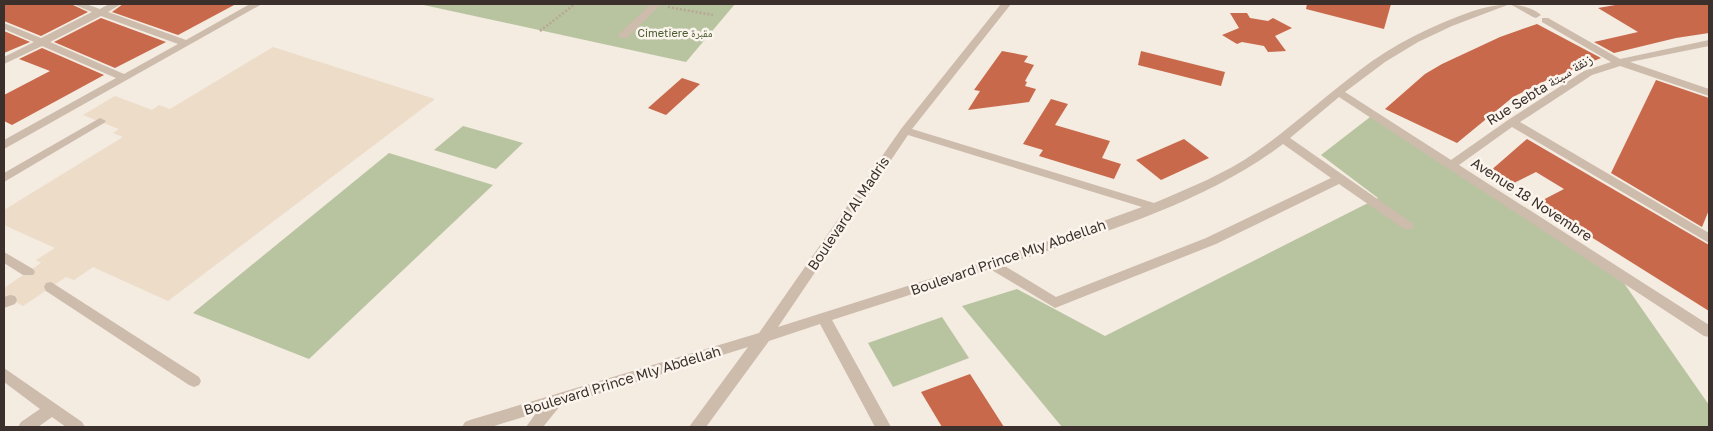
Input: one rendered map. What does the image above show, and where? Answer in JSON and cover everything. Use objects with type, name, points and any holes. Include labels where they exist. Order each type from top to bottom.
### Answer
[{"type":"street","points":[[78,4],[186,43]]},
{"type":"street","points":[[4,61],[116,4]]},
{"type":"street","points":[[4,145],[125,78],[252,4]]},
{"type":"street","points":[[623,36],[655,4]]},
{"type":"street","name":"Boulevard Al Madris","points":[[697,427],[764,336],[905,130],[1006,4]]},
{"type":"street","name":"Boulevard Prince Mly Abdellah","points":[[470,427],[824,318],[991,264],[1155,207],[1226,176],[1282,138],[1338,92],[1404,45],[1451,21],[1506,4]]},
{"type":"street","points":[[1516,4],[1619,62],[1709,93]]},
{"type":"street","points":[[4,26],[43,41],[77,60],[125,78]]},
{"type":"street","name":"Rue Sebta زنقة سبتة","points":[[1451,165],[1512,122],[1588,73],[1619,62],[1709,43]]},
{"type":"street","name":"Avenue 18 Novembre","points":[[1338,92],[1709,332]]},
{"type":"street","points":[[4,178],[100,121]]},
{"type":"street","points":[[1512,122],[1709,239]]},
{"type":"street","points":[[905,130],[1155,207]]},
{"type":"street","points":[[1282,138],[1408,226]]},
{"type":"street","points":[[991,264],[1055,303],[1211,241],[1340,179]]},
{"type":"street","points":[[4,257],[28,272]]},
{"type":"street","points":[[51,287],[194,380]]},
{"type":"street","points":[[824,318],[883,427]]},
{"type":"street","points":[[4,374],[77,427]]},
{"type":"street","points":[[534,427],[555,401]]},
{"type":"street","points":[[26,427],[52,409]]},
{"type":"path","points":[[540,31],[575,4]]},
{"type":"path","points":[[655,4],[713,14]]},
{"type":"green space","name":"Cimetiere مقبرة","points":[[419,4],[735,4],[686,62]]},
{"type":"green space","points":[[1374,114],[1612,266],[1709,405],[1709,427],[1062,427],[962,306],[1017,289],[1105,336],[1378,198],[1321,155]]},
{"type":"green space","points":[[463,126],[523,143],[496,169],[434,150]]},
{"type":"green space","points":[[389,153],[493,185],[309,359],[193,313]]},
{"type":"green space","points":[[942,317],[969,358],[893,387],[868,343]]},
{"type":"shaded area","points":[[273,47],[435,99],[168,301],[93,267],[74,280],[66,277],[23,306],[4,296],[4,288],[41,263],[36,260],[55,248],[4,225],[4,210],[123,137],[113,133],[119,129],[83,115],[115,96],[152,110],[159,105],[170,109]]},
{"type":"building","points":[[4,4],[71,4],[88,12],[41,36],[4,21]]},
{"type":"building","points":[[123,4],[236,4],[178,35],[112,12]]},
{"type":"building","points":[[1307,4],[1391,4],[1384,29],[1306,9]]},
{"type":"building","points":[[1621,4],[1709,4],[1709,33],[1676,38],[1614,53],[1594,42],[1638,32],[1598,8]]},
{"type":"building","points":[[1230,13],[1247,13],[1250,18],[1268,21],[1273,18],[1292,28],[1275,36],[1286,51],[1268,52],[1264,46],[1242,42],[1237,44],[1222,35],[1239,28]]},
{"type":"building","points":[[101,18],[166,42],[115,68],[54,42]]},
{"type":"building","points":[[1537,24],[1601,58],[1547,80],[1513,97],[1457,143],[1385,109],[1425,74],[1442,64],[1500,37]]},
{"type":"building","points":[[4,31],[30,42],[4,53]]},
{"type":"building","points":[[42,48],[104,75],[12,125],[4,121],[4,95],[50,71],[19,59]]},
{"type":"building","points":[[1002,51],[1028,56],[1024,62],[1034,65],[1025,81],[1027,82],[1025,86],[1036,89],[1029,102],[968,110],[980,91],[974,90]]},
{"type":"building","points":[[1141,51],[1225,72],[1221,86],[1138,65]]},
{"type":"building","points":[[682,78],[700,84],[666,115],[648,108]]},
{"type":"building","points":[[1656,80],[1709,98],[1709,210],[1702,227],[1611,173]]},
{"type":"building","points":[[1051,99],[1068,104],[1055,125],[1110,141],[1102,158],[1121,164],[1114,179],[1039,156],[1043,150],[1023,144]]},
{"type":"building","points":[[1184,139],[1209,158],[1161,180],[1136,160]]},
{"type":"building","points":[[1527,139],[1709,245],[1709,311],[1537,203],[1564,189],[1536,172],[1510,185],[1489,172]]},
{"type":"building","points":[[970,374],[1004,427],[942,427],[921,392]]}]
